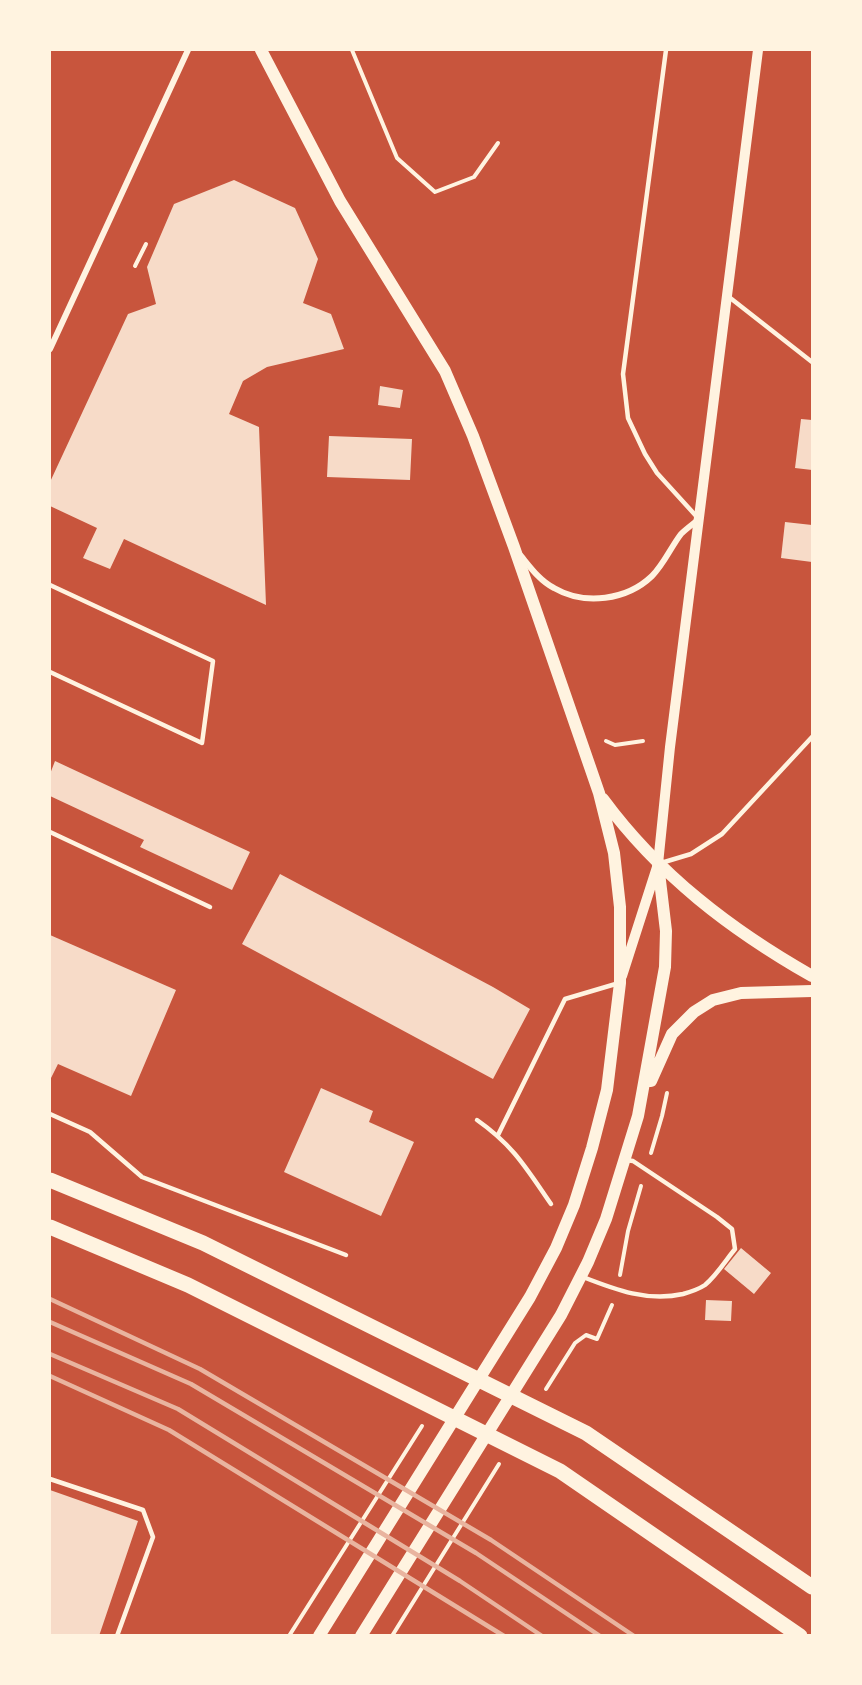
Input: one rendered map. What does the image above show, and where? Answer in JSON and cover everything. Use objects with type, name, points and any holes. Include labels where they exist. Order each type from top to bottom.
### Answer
[{"type":"main road","points":[[261,50],[340,201],[445,371],[473,436],[599,793],[614,853],[620,907],[620,983],[607,1090],[574,1205],[520,1314],[319,1635]]},
{"type":"main road","points":[[599,793],[633,837],[658,864],[711,911],[784,960],[813,976]]},
{"type":"main road","points":[[638,1116],[665,967],[666,931],[658,864]]},
{"type":"main road","points":[[361,1635],[551,1330],[580,1276],[606,1219],[638,1116],[658,1061],[672,1034],[694,1012],[713,1000],[741,993],[813,991]]},
{"type":"main road","points":[[50,1180],[203,1243],[586,1433],[813,1587]]},
{"type":"main road","points":[[50,1227],[188,1285],[560,1471],[800,1635]]},
{"type":"street","points":[[50,349],[188,50]]},
{"type":"street","points":[[620,983],[658,864],[670,747],[758,50]]},
{"type":"street","points":[[514,547],[535,573],[553,588],[572,596],[615,597],[636,589],[654,575],[682,534],[699,519]]},
{"type":"lane","points":[[666,50],[623,374],[628,418],[645,454],[657,473],[699,519]]},
{"type":"lane","points":[[727,296],[813,362]]},
{"type":"lane","points":[[50,586],[213,661],[202,743],[50,672]]},
{"type":"lane","points":[[658,864],[692,854],[722,834],[813,737]]},
{"type":"lane","points":[[50,832],[210,907]]},
{"type":"lane","points":[[498,1135],[565,999],[620,983]]},
{"type":"lane","points":[[50,1113],[90,1132],[142,1177],[346,1255]]},
{"type":"lane","points":[[477,1120],[498,1135],[517,1155],[550,1204]]},
{"type":"lane","points":[[580,1276],[618,1291],[646,1297],[670,1297],[705,1285],[735,1249],[732,1229],[717,1216],[633,1161],[626,1160]]},
{"type":"lane","points":[[50,1479],[143,1510],[153,1538],[117,1635]]},
{"type":"path","points":[[352,50],[397,158],[435,192],[474,177],[498,142]]},
{"type":"path","points":[[135,266],[146,244]]},
{"type":"path","points":[[606,741],[615,745],[643,741]]},
{"type":"path","points":[[544,1393],[575,1343],[586,1335],[597,1338],[618,1291],[628,1231],[663,1116],[668,1084]]},
{"type":"path","points":[[289,1635],[423,1424]]},
{"type":"path","points":[[392,1635],[499,1464]]},
{"type":"building","points":[[234,180],[295,208],[318,259],[303,303],[331,314],[344,349],[267,367],[243,381],[229,414],[259,427],[266,605],[124,539],[110,569],[83,558],[97,528],[50,506],[50,482],[128,314],[156,304],[147,267],[174,204]]},
{"type":"building","points":[[380,386],[403,390],[400,408],[378,405]]},
{"type":"building","points":[[801,419],[812,420],[812,470],[795,468]]},
{"type":"building","points":[[329,436],[412,439],[410,480],[327,477]]},
{"type":"building","points":[[785,522],[812,525],[812,562],[781,558]]},
{"type":"building","points":[[55,761],[250,852],[232,890],[140,847],[144,840],[50,796],[50,774]]},
{"type":"building","points":[[280,874],[530,1009],[493,1079],[242,944]]},
{"type":"building","points":[[50,935],[176,990],[131,1096],[58,1064],[50,1077]]},
{"type":"building","points":[[321,1088],[373,1111],[369,1122],[414,1142],[381,1216],[284,1172]]},
{"type":"building","points":[[741,1248],[771,1273],[754,1294],[724,1269]]},
{"type":"building","points":[[706,1300],[732,1301],[731,1321],[705,1320]]},
{"type":"building","points":[[50,1490],[138,1521],[99,1636],[50,1636]]},
{"type":"railway","points":[[50,1299],[200,1369],[491,1540],[634,1636]]},
{"type":"railway","points":[[50,1322],[191,1384],[476,1553],[600,1636]]},
{"type":"railway","points":[[50,1354],[178,1409],[460,1581],[542,1636]]},
{"type":"railway","points":[[50,1376],[169,1430],[504,1636]]}]
